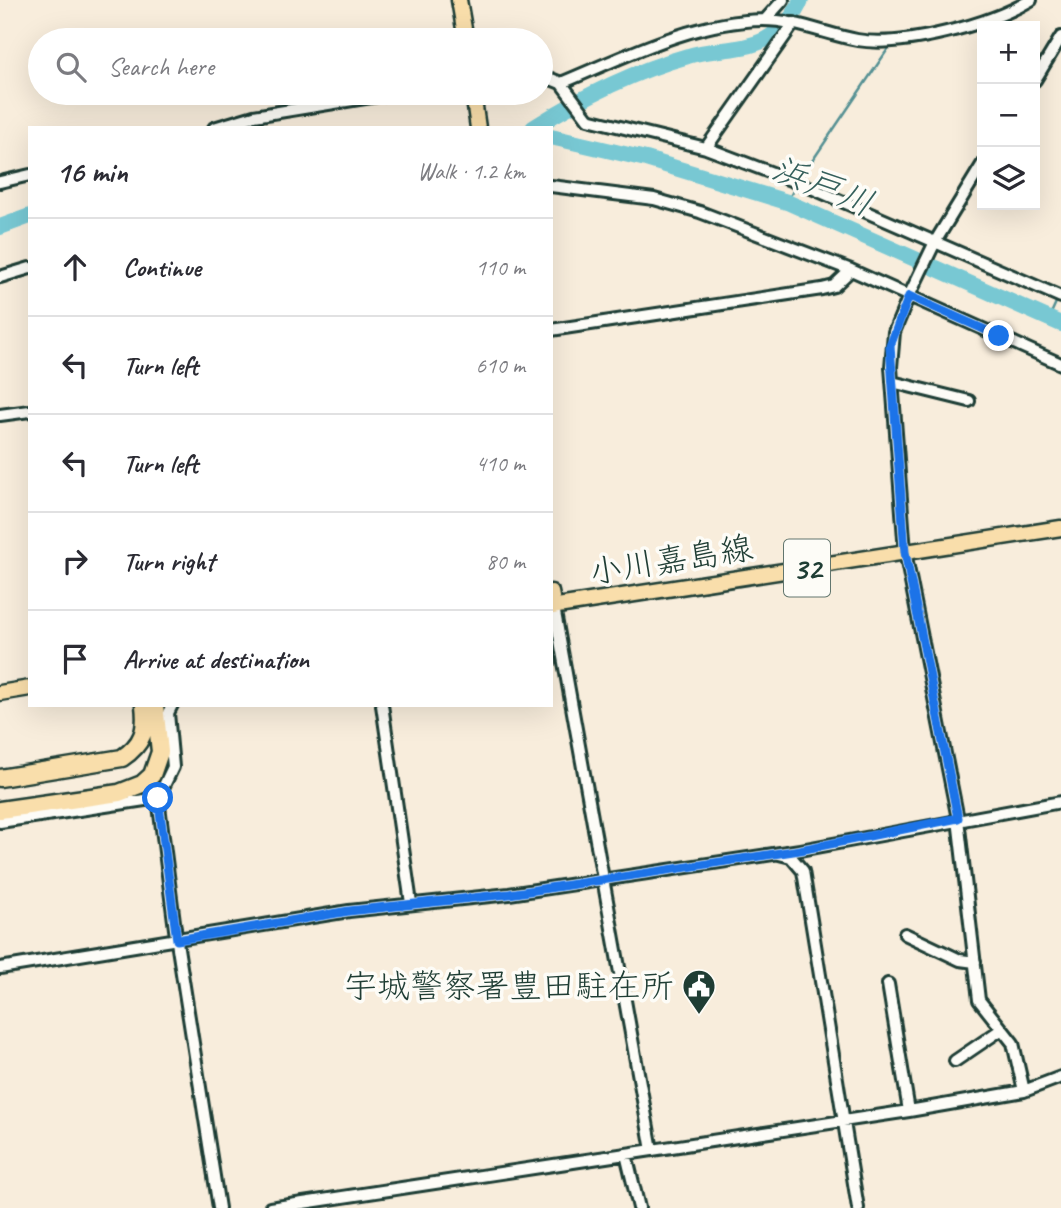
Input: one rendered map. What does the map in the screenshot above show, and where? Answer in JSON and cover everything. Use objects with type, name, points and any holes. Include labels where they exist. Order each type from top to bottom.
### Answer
[{"type":"highway","points":[[0,778],[122,758],[133,751],[145,732],[144,707]]},
{"type":"highway","points":[[0,810],[119,793],[142,784],[152,775],[160,752],[155,707]]},
{"type":"main road","points":[[459,0],[464,28]]},
{"type":"main road","points":[[475,105],[478,126]]},
{"type":"main road","name":"小川嘉島線","points":[[553,607],[1061,528]]},
{"type":"main road","points":[[0,693],[28,688]]},
{"type":"street","points":[[765,20],[783,0]]},
{"type":"street","points":[[563,86],[701,29],[765,20],[794,23],[860,40],[897,41],[943,33],[1031,0]]},
{"type":"street","points":[[706,148],[794,23]]},
{"type":"street","points":[[1040,72],[1061,37]]},
{"type":"street","points":[[553,81],[563,86],[589,119],[706,148],[809,187],[1061,297]]},
{"type":"street","points":[[221,126],[254,116],[322,105]]},
{"type":"street","points":[[977,173],[935,242],[909,296],[890,346],[905,552],[958,818],[979,1000],[1013,1043],[1024,1091]]},
{"type":"street","points":[[0,183],[28,176]]},
{"type":"street","points":[[553,186],[654,199],[700,212],[851,270],[1061,364]]},
{"type":"street","points":[[0,277],[28,269]]},
{"type":"street","points":[[553,330],[822,289],[834,286],[851,270]]},
{"type":"street","points":[[892,382],[969,401]]},
{"type":"street","points":[[0,415],[28,411]]},
{"type":"street","points":[[553,612],[652,1150]]},
{"type":"street","points":[[171,707],[168,713],[173,767],[158,798],[177,940],[219,1208]]},
{"type":"street","points":[[382,707],[411,903]]},
{"type":"street","points":[[0,821],[158,798]]},
{"type":"street","points":[[0,968],[411,903],[509,894],[775,853],[958,818],[1061,802]]},
{"type":"street","points":[[775,853],[791,857],[803,871],[858,1208]]},
{"type":"street","points":[[905,934],[960,960],[975,962]]},
{"type":"street","points":[[888,984],[909,1111]]},
{"type":"street","points":[[954,1061],[1002,1029]]},
{"type":"street","points":[[270,1208],[909,1111],[1024,1091],[1061,1077]]},
{"type":"street","points":[[626,1154],[639,1208]]},
{"type":"street","points":[[342,1208],[345,1196]]},
{"type":"waterway","points":[[536,126],[589,96],[667,62],[747,46],[766,39],[787,22],[801,0]]},
{"type":"waterway","points":[[800,179],[888,49]]},
{"type":"waterway","name":"浜戸川","points":[[553,137],[646,159],[787,202],[1061,324]]},
{"type":"waterway","points":[[787,202],[796,185]]},
{"type":"waterway","name":"浜戸川","points":[[0,227],[28,217]]},
{"type":"waterway","points":[[1049,318],[1058,298]]},
{"type":"place","name":"宇城警察署豊田駐在所","points":[[699,1016]]},
{"type":"route","points":[[158,798],[177,940],[349,911],[509,894],[800,850],[958,818],[905,552],[890,346],[909,296],[999,336]]}]
